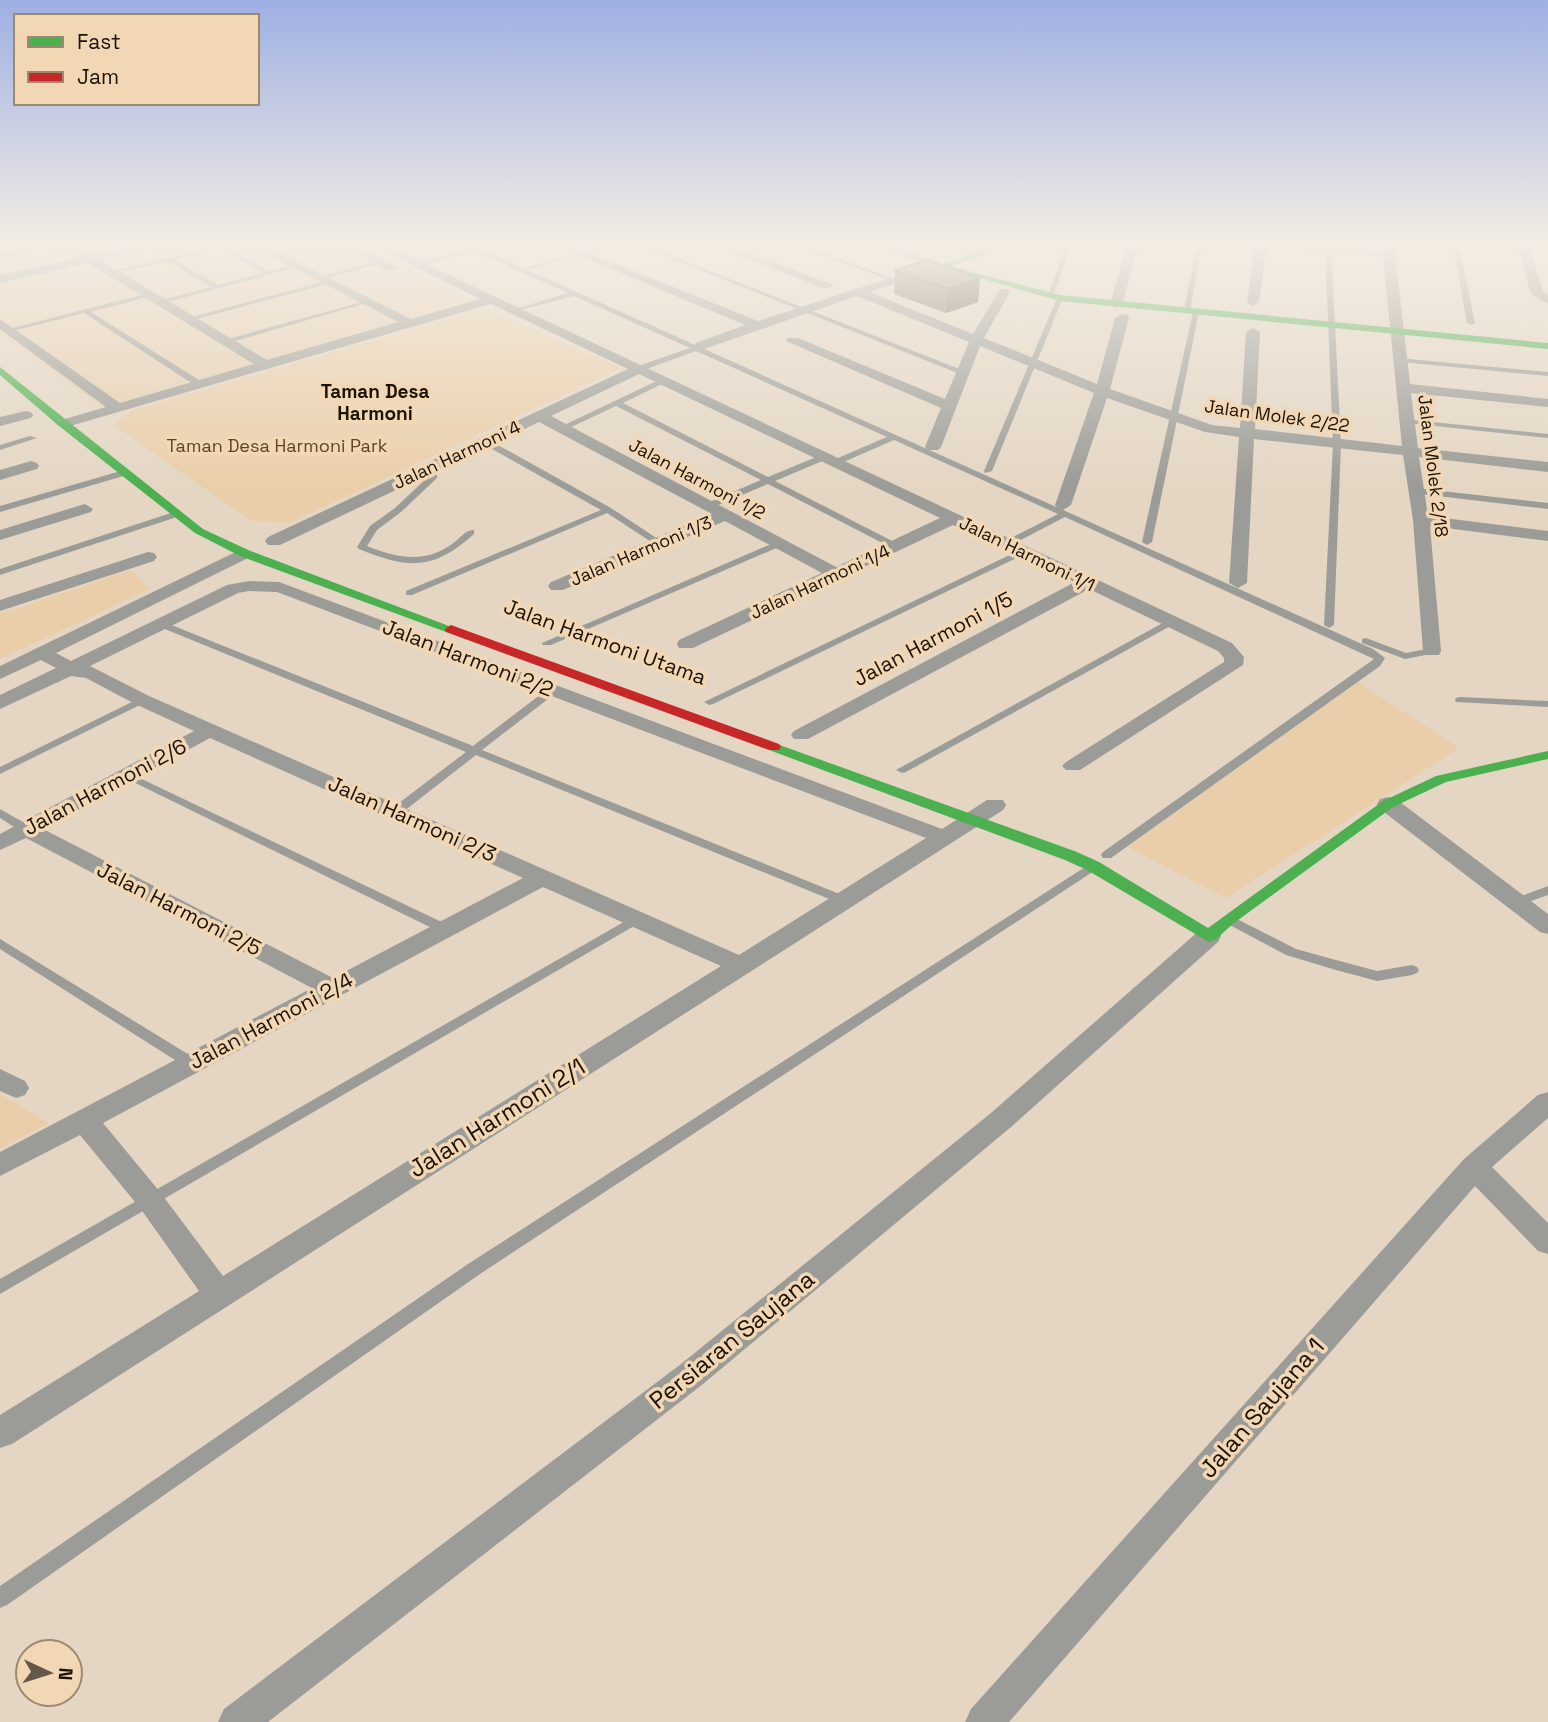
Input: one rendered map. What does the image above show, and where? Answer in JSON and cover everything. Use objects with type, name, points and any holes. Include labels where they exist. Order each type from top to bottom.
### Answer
[{"type":"main road","points":[[1325,325],[1548,346]]},
{"type":"main road","name":"Jalan Harmoni Utama","points":[[5,364],[29,373]]},
{"type":"main road","name":"Jalan Harmoni Utama","points":[[5,364],[63,424],[199,531],[244,553],[975,819],[1104,858],[1217,922]]},
{"type":"main road","points":[[68,403],[92,422]]},
{"type":"main road","points":[[267,538],[298,550]]},
{"type":"main road","points":[[403,591],[434,602]]},
{"type":"main road","name":"Jalan Harmoni Utama","points":[[541,640],[570,651]]},
{"type":"main road","name":"Jalan Harmoni Utama","points":[[704,700],[736,711]]},
{"type":"main road","points":[[794,732],[826,744]]},
{"type":"main road","points":[[1217,922],[1388,804],[1441,779],[1548,755]]},
{"type":"main road","points":[[896,768],[925,779]]},
{"type":"main road","points":[[970,796],[1000,808]]},
{"type":"street","points":[[199,325],[265,365]]},
{"type":"street","points":[[63,424],[92,422],[117,408],[401,325]]},
{"type":"street","name":"Jalan Harmoni 1/1","points":[[551,325],[1225,647],[1234,657],[1233,666],[1073,766]]},
{"type":"street","name":"Jalan Molek 2/22","points":[[940,325],[1102,391],[1210,429],[1548,467]]},
{"type":"street","points":[[933,447],[976,340],[985,325]]},
{"type":"street","points":[[1064,509],[1102,391],[1116,325]]},
{"type":"street","name":"Jalan Molek 2/18","points":[[1395,325],[1415,491],[1421,520],[1432,651]]},
{"type":"street","points":[[698,347],[756,326]]},
{"type":"street","points":[[4,327],[117,408]]},
{"type":"street","points":[[1238,583],[1249,435],[1253,332]]},
{"type":"street","points":[[793,341],[950,406]]},
{"type":"street","name":"Jalan Harmoni 4","points":[[267,538],[425,470],[641,368]]},
{"type":"street","points":[[1404,388],[1548,403]]},
{"type":"street","points":[[0,422],[26,415]]},
{"type":"street","name":"Jalan Harmoni 1/2","points":[[540,416],[837,574]]},
{"type":"street","points":[[0,475],[32,466]]},
{"type":"street","points":[[0,535],[85,509]]},
{"type":"street","name":"Jalan Harmoni 1/3","points":[[557,586],[725,515]]},
{"type":"street","name":"Jalan Harmoni 1/4","points":[[686,644],[954,519]]},
{"type":"street","points":[[1421,520],[1548,536]]},
{"type":"street","points":[[0,673],[244,553]]},
{"type":"street","points":[[0,606],[148,557]]},
{"type":"street","name":"Jalan Harmoni 1/5","points":[[794,732],[1087,583]]},
{"type":"street","name":"Jalan Harmoni 2/2","points":[[0,703],[79,667],[159,623],[233,589],[249,586],[279,587],[943,837]]},
{"type":"street","name":"Jalan Harmoni 2/3","points":[[47,650],[142,700],[740,965]]},
{"type":"street","name":"Jalan Harmoni 2/6","points":[[0,843],[211,730]]},
{"type":"street","points":[[1388,804],[1548,926]]},
{"type":"street","name":"Jalan Harmoni 2/1","points":[[0,1433],[943,837],[1000,808]]},
{"type":"street","name":"Jalan Harmoni 2/5","points":[[26,829],[332,988]]},
{"type":"street","name":"Jalan Harmoni 2/4","points":[[0,1165],[543,877]]},
{"type":"street","name":"Persiaran Saujana","points":[[237,1722],[692,1374],[1001,1120],[1217,922]]},
{"type":"street","name":"Jalan Saujana 1","points":[[984,1722],[1474,1167],[1548,1102]]},
{"type":"street","points":[[84,1120],[150,1200],[218,1293]]},
{"type":"street","points":[[1474,1167],[1548,1242]]},
{"type":"lane","points":[[108,325],[200,384]]},
{"type":"lane","points":[[225,341],[282,325]]},
{"type":"lane","points":[[0,1598],[474,1269],[1104,858],[1376,664],[1380,658],[1369,650],[988,471],[649,325]]},
{"type":"lane","points":[[652,325],[894,438],[1147,542],[1389,652],[1405,656],[1432,651]]},
{"type":"lane","points":[[845,325],[963,372]]},
{"type":"lane","points":[[988,471],[1033,363],[1046,325]]},
{"type":"lane","points":[[1147,542],[1188,325]]},
{"type":"lane","points":[[1329,625],[1337,444],[1331,326]]},
{"type":"lane","points":[[641,368],[698,347]]},
{"type":"lane","points":[[1401,360],[1548,374]]},
{"type":"lane","points":[[562,428],[666,380]]},
{"type":"lane","points":[[617,403],[766,482],[897,547]]},
{"type":"lane","points":[[1407,421],[1548,436]]},
{"type":"lane","points":[[0,448],[33,438]]},
{"type":"lane","points":[[708,506],[766,482],[894,438]]},
{"type":"lane","points":[[486,442],[608,510],[659,543]]},
{"type":"lane","points":[[425,470],[434,476],[407,503],[373,528],[362,547],[382,556],[409,562],[434,558],[453,549],[471,532]]},
{"type":"lane","points":[[0,509],[124,472]]},
{"type":"lane","points":[[1415,491],[1548,506]]},
{"type":"lane","points":[[704,700],[1014,548],[1064,509]]},
{"type":"lane","points":[[403,591],[608,510]]},
{"type":"lane","points":[[0,572],[177,514]]},
{"type":"lane","points":[[541,640],[778,544]]},
{"type":"lane","points":[[896,768],[1170,622]]},
{"type":"lane","points":[[159,623],[843,900]]},
{"type":"lane","points":[[395,812],[553,690]]},
{"type":"lane","points":[[0,771],[142,700]]},
{"type":"lane","points":[[1460,700],[1548,704]]},
{"type":"lane","points":[[127,775],[445,929]]},
{"type":"lane","points":[[0,813],[26,829]]},
{"type":"lane","points":[[1517,902],[1548,890]]},
{"type":"lane","points":[[0,1287],[636,919]]},
{"type":"lane","points":[[1217,922],[1291,952],[1377,976],[1412,970]]},
{"type":"lane","points":[[0,943],[191,1063]]},
{"type":"shaded area","points":[[0,325],[413,325],[110,414],[0,333]]},
{"type":"green space","name":"Taman Desa Harmoni Park","points":[[425,325],[524,325],[621,368],[289,523],[252,521],[113,425],[132,410]]},
{"type":"green space","points":[[131,570],[150,589],[0,659],[0,614]]},
{"type":"green space","points":[[1358,682],[1459,748],[1226,898],[1127,847]]},
{"type":"green space","points":[[0,1094],[49,1123],[0,1149]]},
{"type":"traffic: fast","points":[[1338,325],[1548,346]]},
{"type":"traffic: fast","points":[[0,370],[63,424],[199,531],[244,553],[451,629]]},
{"type":"traffic: fast","points":[[774,747],[1071,856],[1093,866],[1209,936],[1228,919],[1388,804],[1441,779],[1548,755]]},
{"type":"traffic: jam","points":[[451,629],[774,747]]},
{"type":"district","name":"Taman Desa Harmoni","points":[[375,402]]}]
